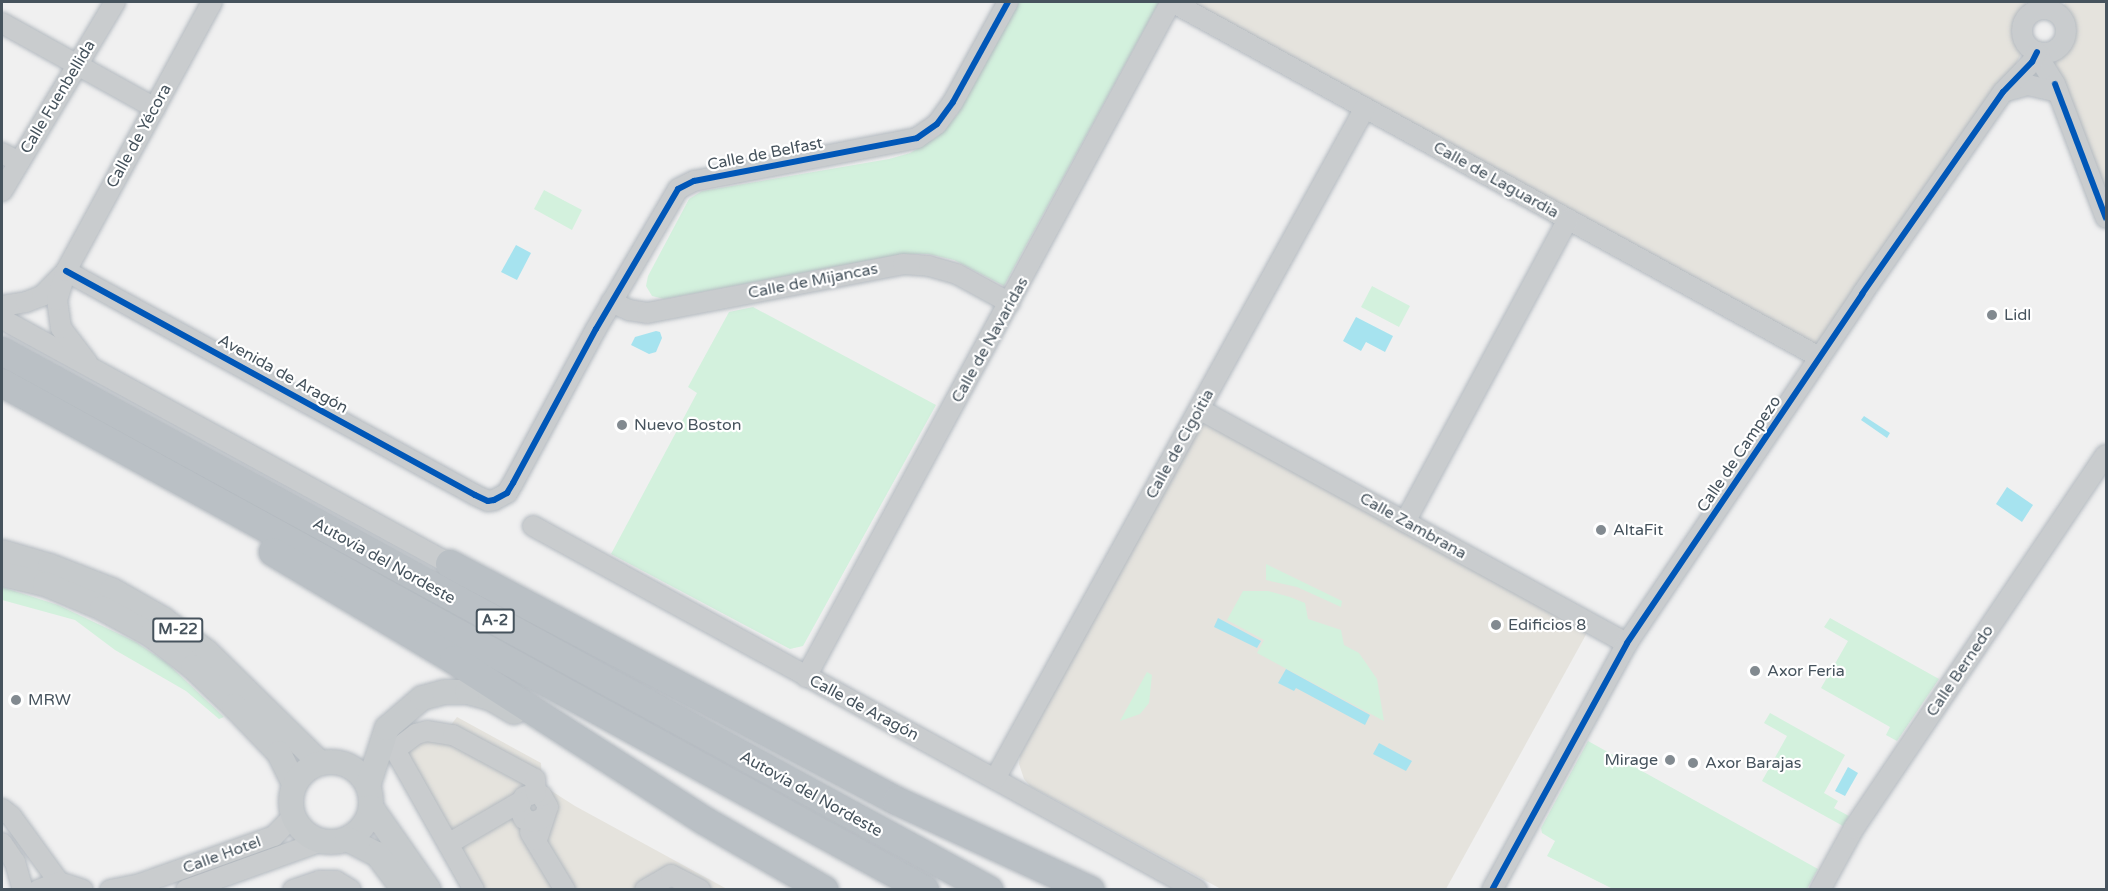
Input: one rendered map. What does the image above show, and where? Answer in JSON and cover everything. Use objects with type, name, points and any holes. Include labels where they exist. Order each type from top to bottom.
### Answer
[{"type":"highway","name":"Autovía del Nordeste","points":[[2,351],[989,890]]},
{"type":"highway","name":"Autovía del Nordeste","points":[[2,383],[925,890]]},
{"type":"highway","points":[[2,395],[446,638],[487,659],[516,664]]},
{"type":"highway","points":[[2,400],[323,581],[454,660],[650,785],[824,890]]},
{"type":"highway","points":[[450,564],[547,622],[1052,890]]},
{"type":"highway","points":[[450,564],[887,796],[1090,890]]},
{"type":"main road","name":"M-22","points":[[2,552],[50,566],[112,590],[163,619],[224,668],[320,763]]},
{"type":"main road","name":"M-22","points":[[2,574],[45,585],[102,608],[151,635],[193,667],[242,714],[279,753],[294,784]]},
{"type":"main road","points":[[418,884],[370,797],[362,775],[352,767],[340,762],[320,763],[300,774],[291,795],[293,816],[300,828],[310,837],[322,841],[347,839],[358,832],[367,820],[370,797],[387,728],[403,711],[422,698],[444,692],[467,692],[490,698],[650,785]]},
{"type":"main road","points":[[347,839],[377,854],[418,884]]},
{"type":"street","name":"Calle Fuenbellida","points":[[2,191],[10,158],[78,65],[115,2]]},
{"type":"street","name":"Calle de Yécora","points":[[90,366],[61,328],[57,300],[66,271],[212,2]]},
{"type":"street","name":"Calle de Belfast","points":[[488,501],[507,493],[611,302],[678,189],[694,181],[917,138],[937,124],[953,102],[1008,2]]},
{"type":"street","name":"Calle de Laguardia","points":[[1172,2],[1819,357]]},
{"type":"street","name":"Calle de Navaridas","points":[[806,676],[1172,2]]},
{"type":"street","points":[[2038,50],[2065,39],[2062,8],[2028,7],[2023,28],[2038,50],[2042,63],[2057,88],[2106,218]]},
{"type":"street","points":[[2,22],[155,108]]},
{"type":"street","name":"Calle de Campezo","points":[[1492,890],[1627,643],[1819,357],[2003,92],[2038,50]]},
{"type":"street","points":[[2003,92],[2028,85],[2057,88]]},
{"type":"street","name":"Calle de Cigoitia","points":[[995,779],[1365,108]]},
{"type":"street","points":[[1405,522],[1568,219]]},
{"type":"street","name":"Calle de Mijancas","points":[[611,302],[629,310],[647,313],[903,264],[929,266],[957,274],[1010,303]]},
{"type":"street","name":"Calle de Yécora","points":[[2,306],[26,302],[42,296],[66,271]]},
{"type":"street","name":"Avenida de Aragón","points":[[66,271],[488,501]]},
{"type":"street","points":[[2,319],[450,564]]},
{"type":"street","name":"Calle Zambrana","points":[[1199,410],[1627,643]]},
{"type":"street","name":"Calle Bernedo","points":[[1820,890],[1854,828],[2106,455]]},
{"type":"street","name":"Calle de Aragón","points":[[533,526],[1197,890]]},
{"type":"street","points":[[474,890],[395,750],[416,734],[427,731],[453,735],[535,779],[531,808],[537,840],[565,890]]},
{"type":"street","points":[[448,844],[531,808]]},
{"type":"street","points":[[2,809],[11,816],[59,882],[82,890]]},
{"type":"street","name":"Calle Hotel","points":[[110,890],[140,884],[274,836],[293,816]]},
{"type":"street","name":"Calle Hotel","points":[[186,890],[322,841]]},
{"type":"street","points":[[2,843],[15,862],[23,890]]},
{"type":"street","points":[[650,888],[675,876],[700,890]]},
{"type":"street","points":[[293,890],[319,881],[336,881],[351,890]]},
{"type":"street","points":[[38,890],[59,882]]},
{"type":"street","points":[[418,884],[438,890]]},
{"type":"shaded area","points":[[1172,2],[2025,2],[2032,13],[2023,28],[2026,43],[2003,92],[1819,357]]},
{"type":"shaded area","points":[[2066,2],[2106,2],[2106,218],[2055,84],[2053,51],[2065,39],[2066,26],[2058,14]]},
{"type":"shaded area","points":[[1202,419],[1588,631],[1446,889],[1221,889],[1030,786],[1024,779],[1019,764],[1020,755]]},
{"type":"shaded area","points":[[457,717],[541,763],[542,785],[575,806],[727,889],[462,889],[386,754],[451,725]]},
{"type":"green space","points":[[1019,2],[1159,2],[1004,286],[954,260],[928,254],[903,254],[664,299],[652,296],[646,286],[648,276],[689,199],[702,191],[889,159],[910,153],[937,137],[957,115]]},
{"type":"green space","points":[[544,190],[582,210],[572,230],[534,209]]},
{"type":"green space","points":[[1372,286],[1410,306],[1399,327],[1361,307]]},
{"type":"green space","points":[[753,307],[936,405],[803,646],[790,649],[611,554],[697,393],[688,387],[729,312]]},
{"type":"green space","points":[[1266,564],[1342,601],[1341,607],[1297,587],[1266,580]]},
{"type":"green space","points":[[2,587],[58,605],[136,642],[167,663],[224,717],[219,719],[186,691],[115,650],[75,620],[2,600]]},
{"type":"green space","points":[[1243,591],[1268,591],[1290,597],[1305,603],[1308,619],[1341,630],[1344,645],[1359,653],[1377,679],[1384,721],[1257,653],[1264,640],[1227,620]]},
{"type":"green space","points":[[1830,618],[1939,679],[1897,741],[1886,735],[1890,727],[1821,688],[1848,641],[1824,627]]},
{"type":"green space","points":[[1147,672],[1152,675],[1149,703],[1140,714],[1120,721]]},
{"type":"green space","points":[[1770,713],[1845,755],[1824,793],[1838,801],[1834,808],[1849,816],[1843,826],[1762,781],[1787,736],[1764,723]]},
{"type":"green space","points":[[1588,741],[1818,869],[1807,889],[1613,889],[1547,856],[1555,841],[1542,833],[1541,828]]},
{"type":"water","points":[[516,245],[531,253],[517,280],[501,272]]},
{"type":"water","points":[[1356,317],[1393,336],[1385,352],[1366,342],[1361,351],[1343,341]]},
{"type":"water","points":[[660,332],[662,338],[656,352],[649,354],[631,345],[635,337]]},
{"type":"water","points":[[1864,416],[1890,433],[1887,438],[1861,420]]},
{"type":"water","points":[[2007,487],[2033,505],[2022,522],[1996,504]]},
{"type":"water","points":[[1218,618],[1261,641],[1257,648],[1214,627]]},
{"type":"water","points":[[1286,669],[1370,715],[1365,725],[1296,688],[1294,691],[1278,683]]},
{"type":"water","points":[[1379,743],[1412,761],[1406,771],[1373,754]]},
{"type":"water","points":[[1848,767],[1858,773],[1845,796],[1835,791]]},
{"type":"cycle path","points":[[66,271],[475,495],[488,501],[494,500],[507,493],[513,483],[596,329],[678,189],[694,181],[917,138],[937,124],[953,102],[1008,2]]},
{"type":"cycle path","points":[[1492,890],[1627,643],[1862,294],[2003,92],[2032,62],[2037,52]]},
{"type":"cycle path","points":[[2055,84],[2106,218]]},
{"type":"place","name":"Lidl","points":[[1992,315]]},
{"type":"place","name":"Nuevo Boston","points":[[622,425]]},
{"type":"place","name":"AltaFit","points":[[1601,530]]},
{"type":"place","name":"Edificios 8","points":[[1496,625]]},
{"type":"place","name":"Axor Feria","points":[[1755,671]]},
{"type":"place","name":"MRW","points":[[16,700]]},
{"type":"place","name":"Mirage","points":[[1670,760]]},
{"type":"place","name":"Axor Barajas","points":[[1693,763]]}]
